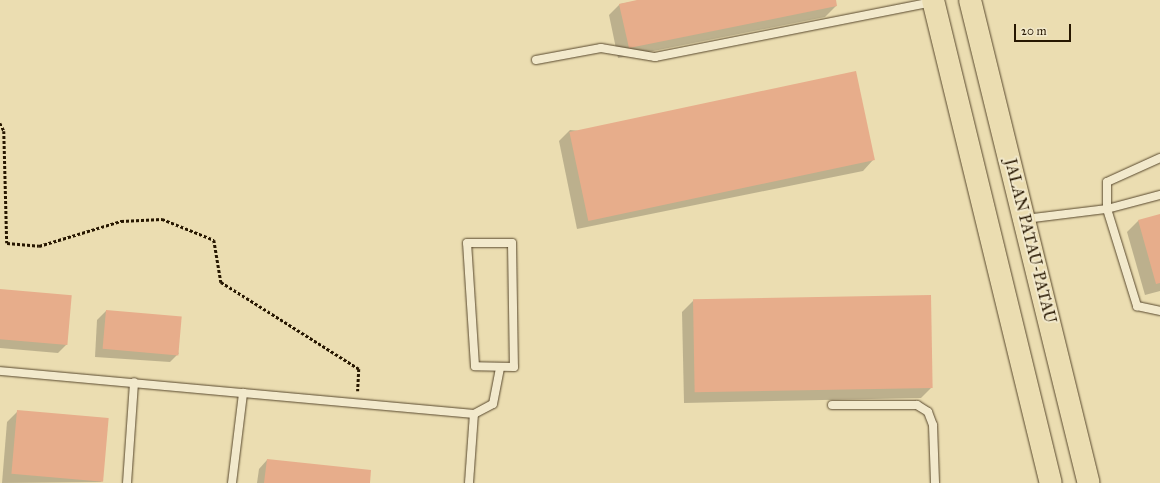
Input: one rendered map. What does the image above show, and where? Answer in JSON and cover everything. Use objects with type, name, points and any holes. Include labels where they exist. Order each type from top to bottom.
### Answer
[{"type":"main road","name":"JALAN PATAU-PATAU","points":[[970,0],[1089,483]]},
{"type":"main road","points":[[934,1],[990,225],[1051,483]]},
{"type":"main road","points":[[990,225],[1024,219]]},
{"type":"lane","points":[[536,60],[601,48],[655,58],[934,1]]},
{"type":"lane","points":[[1160,158],[1107,182],[1107,209],[1137,306],[1160,311]]},
{"type":"lane","points":[[1024,219],[1107,209],[1160,195]]},
{"type":"lane","points":[[467,243],[512,243],[514,368],[500,370],[475,366],[467,243]]},
{"type":"lane","points":[[0,371],[474,414],[493,404],[500,370]]},
{"type":"lane","points":[[127,483],[134,382]]},
{"type":"lane","points":[[232,483],[243,393]]},
{"type":"lane","points":[[832,405],[917,405],[928,412],[933,425],[935,483]]},
{"type":"lane","points":[[469,483],[474,414]]},
{"type":"path","points":[[0,123],[4,131],[7,243],[39,246],[121,221],[162,219],[214,240],[220,282],[359,369],[357,403]]},
{"type":"building","points":[[637,0],[836,0],[837,6],[629,48],[619,4]]},
{"type":"building","points":[[856,71],[875,160],[588,221],[569,132]]},
{"type":"building","points":[[1160,214],[1160,283],[1156,284],[1138,220]]},
{"type":"building","points":[[0,289],[72,295],[67,345],[0,339]]},
{"type":"building","points":[[931,295],[933,388],[695,392],[693,299]]},
{"type":"building","points":[[106,310],[182,317],[178,355],[103,349]]},
{"type":"building","points":[[17,410],[109,418],[103,482],[11,474]]},
{"type":"building","points":[[267,459],[371,470],[370,483],[264,483]]}]
